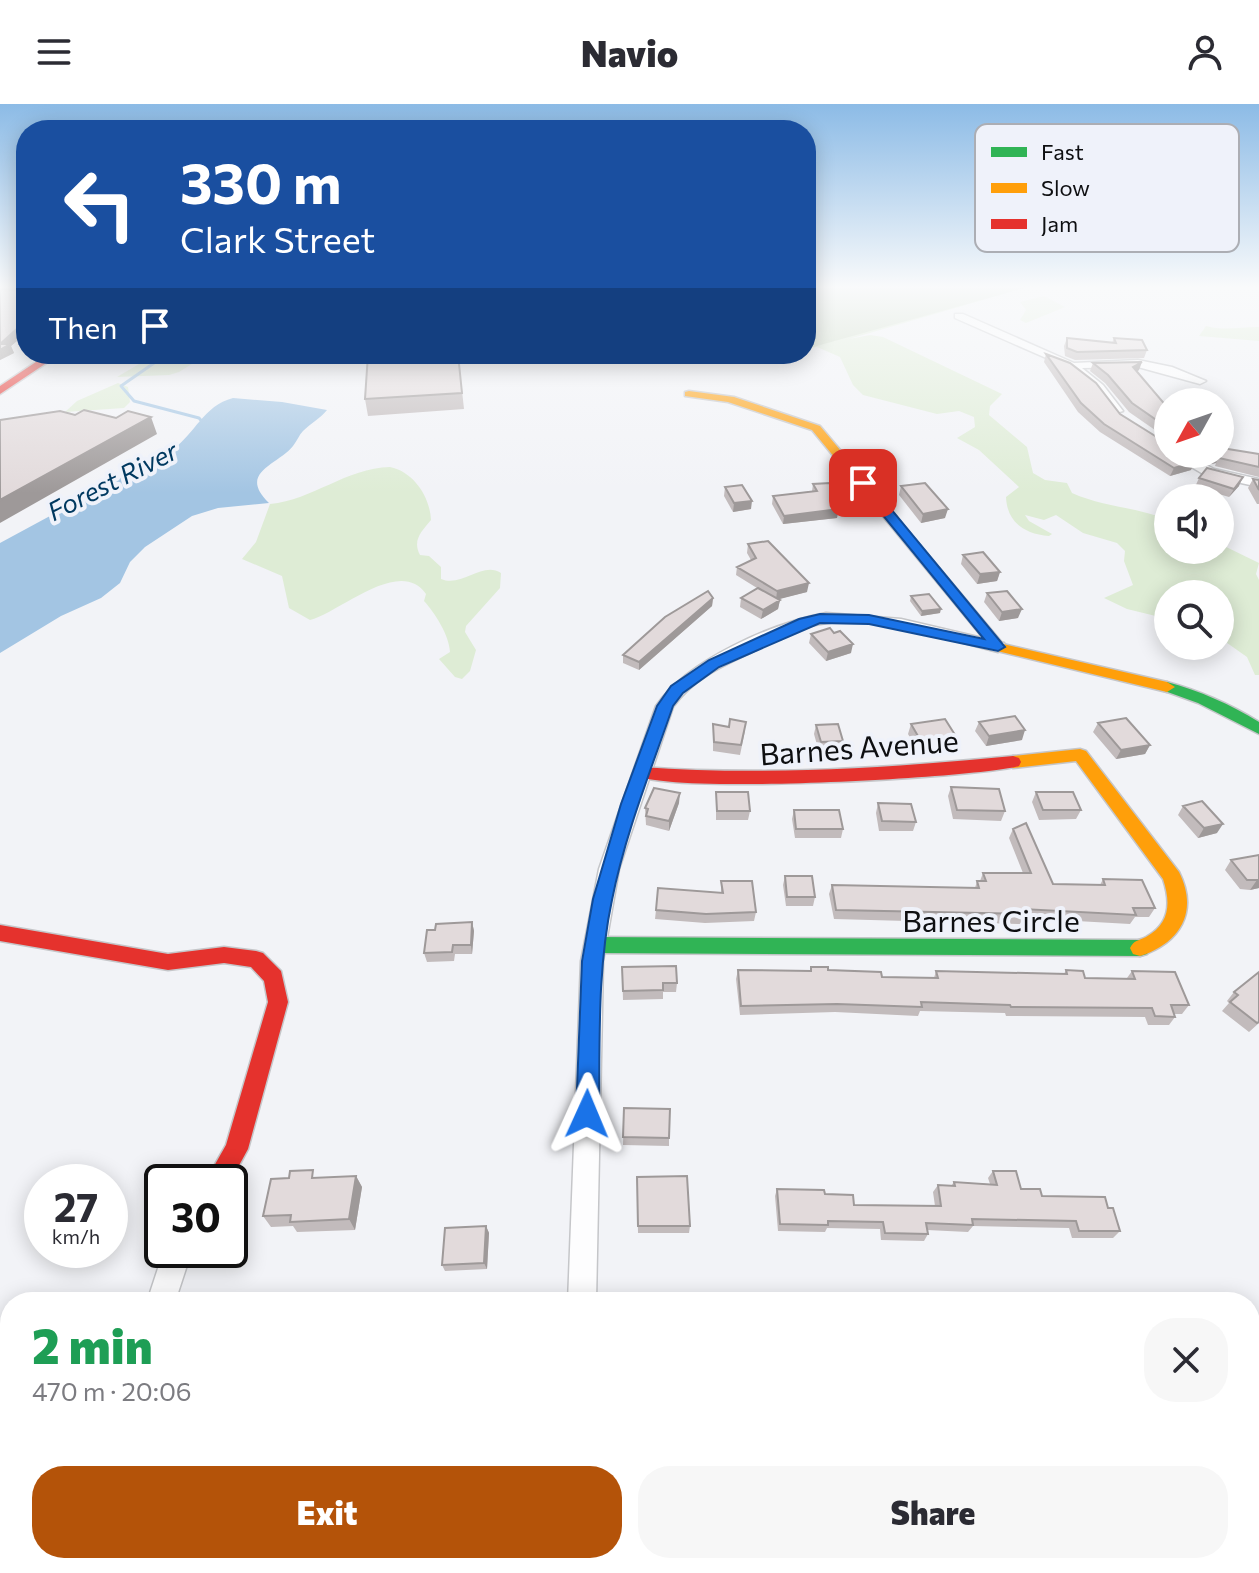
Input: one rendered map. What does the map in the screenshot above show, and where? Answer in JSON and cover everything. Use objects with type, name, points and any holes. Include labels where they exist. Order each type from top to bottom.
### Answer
[{"type":"street","points":[[1051,357],[1073,366],[1099,387],[1123,417]]},
{"type":"street","points":[[1073,366],[1115,360],[1138,362],[1176,371],[1200,381]]},
{"type":"street","points":[[0,391],[40,364]]},
{"type":"street","points":[[689,394],[730,399],[820,431],[998,647]]},
{"type":"street","points":[[1202,468],[1259,483]]},
{"type":"street","points":[[582,1292],[590,992],[595,945],[609,869],[641,773],[665,706],[687,680],[714,663],[804,622],[837,617],[869,619],[1188,692],[1228,710],[1259,729]]},
{"type":"street","name":"Barnes Avenue","points":[[641,773],[718,780],[801,781],[968,768],[1080,755]]},
{"type":"street","name":"Barnes Circle","points":[[595,945],[1140,948],[1151,945],[1170,933],[1177,923],[1181,914],[1179,891],[1161,860],[1080,755]]},
{"type":"street","points":[[0,933],[168,962],[224,955],[256,959],[274,977],[278,1002],[236,1149],[227,1164]]},
{"type":"street","points":[[164,1292],[172,1268]]},
{"type":"green space","points":[[839,357],[924,357],[1002,394],[990,406],[989,415],[1027,447],[1033,473],[1045,480],[1067,483],[1072,493],[1084,498],[1154,515],[1154,564],[1234,564],[1234,551],[1259,563],[1256,574],[1259,580],[1259,675],[1255,675],[1247,657],[1234,648],[1234,580],[1154,580],[1154,616],[1127,609],[1104,598],[1133,585],[1124,561],[1125,551],[1117,543],[1083,533],[1056,515],[1044,520],[1025,515],[1029,521],[1052,534],[1049,536],[1032,533],[1018,525],[1007,506],[1006,497],[1019,487],[979,450],[957,438],[975,427],[974,417],[959,411],[937,414],[863,395],[853,385]]},
{"type":"green space","points":[[139,364],[192,364],[169,375],[117,377]]},
{"type":"green space","points":[[118,383],[128,387],[130,402],[124,408],[65,412],[77,401]]},
{"type":"green space","points":[[390,467],[406,474],[424,494],[431,520],[419,536],[418,550],[420,555],[429,556],[441,567],[441,579],[457,580],[487,570],[501,573],[500,588],[466,626],[465,632],[476,650],[470,671],[462,679],[455,677],[439,659],[450,652],[447,639],[424,601],[426,594],[415,584],[401,581],[386,584],[310,620],[289,608],[282,576],[242,559],[256,542],[270,504],[301,497],[359,473]]},
{"type":"water","points":[[233,398],[327,410],[259,476],[257,484],[269,503],[218,508],[192,516],[145,547],[130,562],[120,583],[101,598],[61,616],[0,653],[0,543],[172,450],[214,407]]},
{"type":"building","points":[[1048,357],[1070,363],[1096,383],[1120,414],[1154,435],[1154,455],[1104,424],[1081,403]]},
{"type":"building","points":[[1142,362],[1133,367],[1154,392],[1154,418],[1132,403],[1093,363]]},
{"type":"building","points":[[367,364],[459,364],[462,393],[365,399]]},
{"type":"building","points":[[84,410],[116,418],[128,411],[151,417],[0,500],[0,420],[60,411],[75,415]]},
{"type":"building","points":[[1234,450],[1259,454],[1259,467],[1234,461]]},
{"type":"building","points":[[1207,468],[1243,477],[1234,489],[1234,484],[1218,484],[1199,478]]},
{"type":"building","points":[[830,483],[846,503],[835,504],[839,509],[784,516],[773,496],[817,491],[813,484]]},
{"type":"building","points":[[925,483],[948,509],[923,514],[901,486]]},
{"type":"building","points":[[742,485],[752,501],[734,503],[725,487]]},
{"type":"building","points":[[768,541],[809,583],[777,591],[737,567],[756,558],[748,544]]},
{"type":"building","points":[[983,552],[1000,572],[980,574],[963,555]]},
{"type":"building","points":[[758,588],[780,600],[763,610],[741,598]]},
{"type":"building","points":[[708,591],[713,598],[639,662],[623,655],[665,617]]},
{"type":"building","points":[[1007,591],[1022,609],[1002,612],[987,593]]},
{"type":"building","points":[[929,594],[941,609],[922,611],[911,596]]},
{"type":"building","points":[[830,628],[834,633],[840,631],[853,644],[828,652],[811,634]]},
{"type":"building","points":[[1015,716],[1025,730],[989,736],[979,722]]},
{"type":"building","points":[[1126,718],[1150,745],[1121,750],[1098,723]]},
{"type":"building","points":[[730,719],[746,722],[741,745],[714,742],[713,724],[729,727]]},
{"type":"building","points":[[945,719],[957,738],[922,743],[911,724]]},
{"type":"building","points":[[838,724],[843,741],[821,742],[816,725]]},
{"type":"building","points":[[951,787],[999,789],[1005,811],[957,810]]},
{"type":"building","points":[[654,788],[680,793],[669,821],[646,816],[648,809],[645,808]]},
{"type":"building","points":[[716,792],[748,792],[750,811],[717,811]]},
{"type":"building","points":[[1036,792],[1073,792],[1081,810],[1043,810]]},
{"type":"building","points":[[1202,801],[1223,824],[1204,828],[1183,806]]},
{"type":"building","points":[[878,803],[911,804],[916,822],[882,821]]},
{"type":"building","points":[[794,810],[839,810],[843,829],[796,829]]},
{"type":"building","points":[[1026,823],[1053,884],[1105,885],[1103,879],[1142,880],[1155,908],[1133,908],[1136,915],[1023,909],[1025,914],[836,910],[832,885],[979,888],[977,881],[986,881],[983,873],[1031,873],[1013,829]]},
{"type":"building","points":[[1259,855],[1259,880],[1247,880],[1231,860]]},
{"type":"building","points":[[785,876],[812,876],[815,897],[787,897]]},
{"type":"building","points":[[721,881],[752,881],[756,912],[706,914],[656,910],[658,888],[723,893]]},
{"type":"building","points":[[472,922],[471,945],[453,945],[452,952],[424,953],[427,930],[435,930],[436,924]]},
{"type":"building","points":[[676,966],[677,983],[663,983],[663,990],[623,991],[622,967]]},
{"type":"building","points":[[811,967],[881,972],[882,977],[938,978],[936,971],[1067,974],[1066,970],[1083,971],[1085,978],[1135,979],[1132,971],[1175,972],[1189,1005],[1171,1005],[1175,1017],[1155,1016],[1152,1008],[1011,1007],[921,1002],[922,1007],[837,1004],[741,1006],[738,970],[811,971]]},
{"type":"building","points":[[1259,972],[1257,1023],[1230,1002],[1238,995],[1234,992]]},
{"type":"building","points":[[624,1108],[670,1109],[669,1138],[623,1137]]},
{"type":"building","points":[[313,1170],[312,1178],[356,1176],[349,1219],[290,1222],[291,1215],[263,1216],[271,1179],[289,1178],[290,1171]]},
{"type":"building","points":[[993,1171],[1016,1171],[1021,1189],[1040,1189],[1042,1196],[1105,1197],[1108,1208],[1113,1208],[1120,1231],[1079,1231],[1076,1221],[972,1219],[973,1225],[926,1223],[928,1234],[885,1233],[883,1222],[780,1224],[777,1189],[824,1190],[825,1194],[853,1195],[854,1205],[941,1206],[938,1185],[955,1186],[954,1182],[997,1185]]},
{"type":"building","points":[[687,1176],[690,1226],[638,1226],[637,1177]]},
{"type":"building","points":[[486,1226],[484,1263],[442,1265],[445,1228]]},
{"type":"waterway","name":"Forest River","points":[[153,364],[121,386],[134,401],[199,418],[205,425]]},
{"type":"traffic: fast","points":[[1167,687],[1215,704],[1259,729]]},
{"type":"traffic: fast","points":[[595,945],[1140,948]]},
{"type":"traffic: slow","points":[[689,394],[730,399],[816,428],[998,647],[1167,687]]},
{"type":"traffic: slow","points":[[1013,762],[1080,755],[1172,877],[1178,901],[1174,921],[1162,937],[1140,948]]},
{"type":"traffic: jam","points":[[0,391],[40,364]]},
{"type":"traffic: jam","points":[[641,773],[781,778],[920,771],[1013,762]]},
{"type":"traffic: jam","points":[[0,933],[168,962],[224,955],[256,959],[274,977],[278,1002],[236,1149],[227,1164]]},
{"type":"route","points":[[587,1114],[592,961],[602,899],[630,804],[665,706],[677,689],[714,663],[778,633],[820,618],[869,619],[998,647],[863,483]]}]
